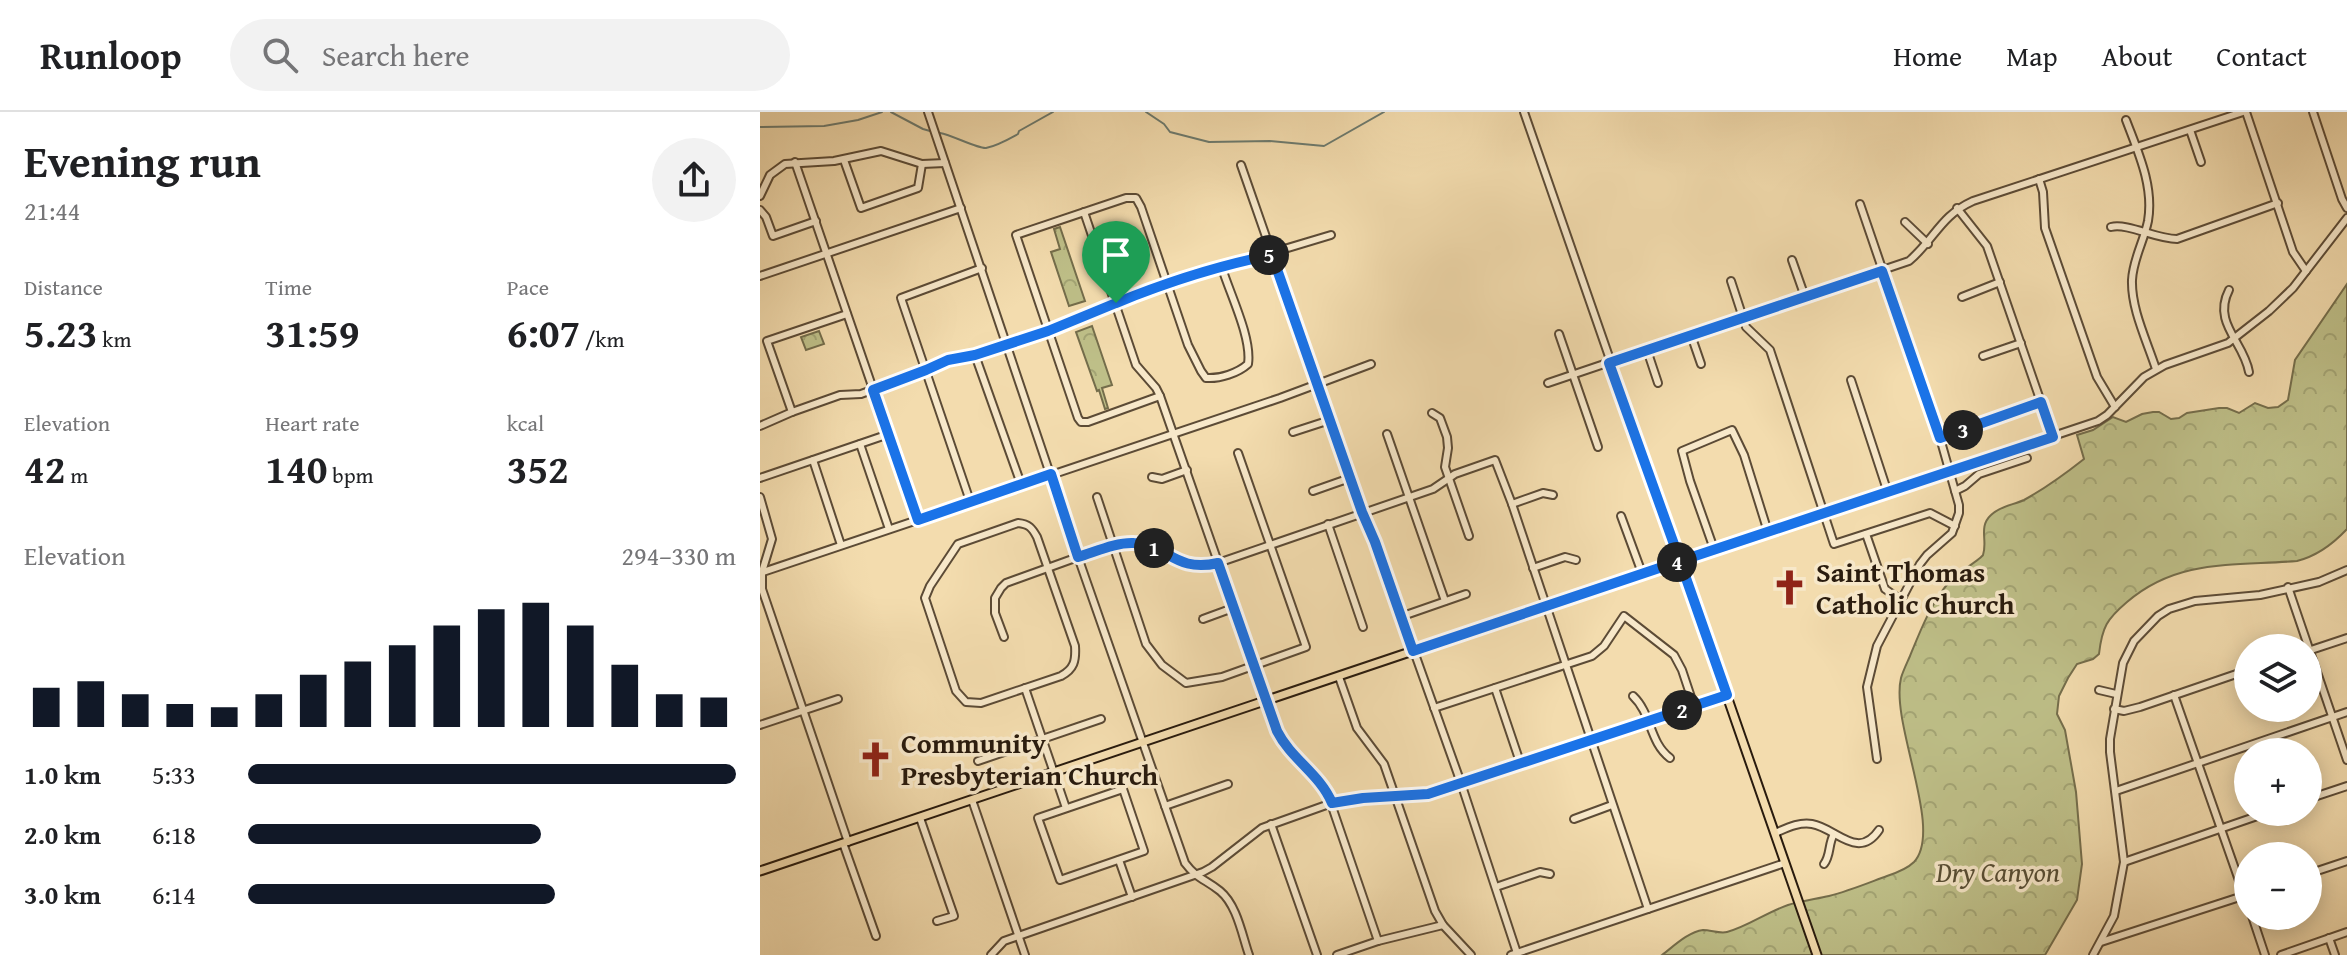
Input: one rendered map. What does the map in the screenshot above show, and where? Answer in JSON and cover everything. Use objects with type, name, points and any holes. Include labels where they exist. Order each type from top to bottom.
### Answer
[{"type":"main road","points":[[760,871],[1680,561],[1817,955]]},
{"type":"street","points":[[928,112],[1185,863],[1195,876],[1226,898],[1249,955]]},
{"type":"street","points":[[1524,112],[1680,561],[2098,421],[2133,386],[2156,369],[2234,340],[2281,300],[2347,218]]},
{"type":"street","points":[[1548,383],[1909,261],[1928,244],[1946,217],[1957,208],[2245,112],[2293,252],[2306,271]]},
{"type":"street","points":[[2313,112],[2347,208]]},
{"type":"street","points":[[2126,120],[2149,192],[2148,221],[2132,281],[2137,309],[2156,369]]},
{"type":"street","points":[[2190,130],[2201,162]]},
{"type":"street","points":[[760,196],[770,175],[785,164],[795,162],[844,160],[881,151],[922,164],[945,163]]},
{"type":"street","points":[[844,160],[861,208],[918,188],[922,164]]},
{"type":"street","points":[[795,162],[918,520]]},
{"type":"street","points":[[1241,165],[1461,783],[1496,887],[1514,954],[1785,863]]},
{"type":"street","points":[[2039,179],[2045,228],[2097,377],[2115,407]]},
{"type":"street","points":[[1160,396],[1081,422],[1016,235],[1126,198],[1136,198],[1191,351],[1206,378],[1219,377],[1248,364],[1243,329],[1222,268]]},
{"type":"street","points":[[2111,227],[2119,225],[2164,239],[2177,239],[2278,203]]},
{"type":"street","points":[[1860,204],[1940,438],[1959,513],[1947,539],[1920,564],[1877,646],[1867,687],[1877,759]]},
{"type":"street","points":[[760,276],[961,208]]},
{"type":"street","points":[[1957,208],[1987,246],[2053,437]]},
{"type":"street","points":[[760,210],[773,236],[816,221]]},
{"type":"street","points":[[1084,212],[1136,365],[1160,396],[1265,700],[1282,741],[1321,784],[1332,803],[1378,941]]},
{"type":"street","points":[[1905,222],[1928,244]]},
{"type":"street","points":[[760,426],[840,395],[873,390],[948,360],[975,355],[1048,331],[1168,285],[1331,235]]},
{"type":"street","points":[[1792,260],[1805,297]]},
{"type":"street","points":[[970,501],[901,298],[982,268]]},
{"type":"street","points":[[1731,281],[1746,327],[1770,350],[1834,544],[1930,513],[1955,526]]},
{"type":"street","points":[[1962,297],[2000,282]]},
{"type":"street","points":[[2229,290],[2225,297],[2223,318],[2243,353],[2249,372]]},
{"type":"street","points":[[792,412],[767,341],[847,314]]},
{"type":"street","points":[[1559,334],[1598,447]]},
{"type":"street","points":[[1691,335],[1701,364]]},
{"type":"street","points":[[1983,356],[2021,343]]},
{"type":"street","points":[[1647,350],[1658,383]]},
{"type":"street","points":[[975,355],[1021,484]]},
{"type":"street","points":[[761,572],[1280,398],[1371,364]]},
{"type":"street","points":[[1851,380],[1888,493]]},
{"type":"street","points":[[1940,438],[2041,402]]},
{"type":"street","points":[[1432,413],[1440,418],[1447,437],[1445,467],[1469,536]]},
{"type":"street","points":[[1293,432],[1330,420]]},
{"type":"street","points":[[1714,549],[1682,451],[1732,430],[1744,455],[1768,532]]},
{"type":"street","points":[[760,478],[889,434]]},
{"type":"street","points":[[1387,434],[1445,601]]},
{"type":"street","points":[[860,444],[889,529]]},
{"type":"street","points":[[1097,497],[1146,644],[1162,665],[1186,683],[1222,677],[1306,647],[1238,453]]},
{"type":"street","points":[[1955,491],[1979,474],[2027,458]]},
{"type":"street","points":[[813,460],[841,545]]},
{"type":"street","points":[[1004,637],[995,613],[995,598],[1001,588],[1006,583],[1078,557],[1131,543],[1149,545],[1177,561],[1197,566],[1218,563],[1433,489],[1449,478],[1495,460],[1648,909]]},
{"type":"street","points":[[1152,477],[1162,479],[1187,470]]},
{"type":"street","points":[[1313,491],[1350,478]]},
{"type":"street","points":[[1512,504],[1543,493],[1553,495]]},
{"type":"street","points":[[760,497],[772,539],[761,572],[762,589],[876,936]]},
{"type":"street","points":[[1621,516],[1642,573]]},
{"type":"street","points":[[760,525],[769,522]]},
{"type":"street","points":[[1018,523],[1032,528],[1048,568],[1075,646],[1074,664],[1061,676],[981,703],[966,702],[956,691],[925,598],[930,586],[958,544],[1018,523]]},
{"type":"street","points":[[1328,524],[1363,627]]},
{"type":"street","points":[[1866,534],[1885,589],[1901,600]]},
{"type":"street","points":[[1533,568],[1565,557],[1576,560]]},
{"type":"street","points":[[2093,955],[2114,916],[2124,862],[2110,752],[2116,694],[2123,663],[2134,641],[2169,609],[2195,601],[2260,595],[2319,582],[2347,570]]},
{"type":"street","points":[[2288,587],[2304,634]]},
{"type":"street","points":[[1400,617],[1466,594]]},
{"type":"street","points":[[2195,601],[2198,610]]},
{"type":"street","points":[[1203,619],[1233,608]]},
{"type":"street","points":[[1434,708],[1592,656],[1604,646],[1624,616],[1674,655],[1694,706]]},
{"type":"street","points":[[2322,646],[2347,638]]},
{"type":"street","points":[[2114,709],[2124,711],[2234,675]]},
{"type":"street","points":[[1339,677],[1357,728],[1384,764],[1435,911],[1443,925],[1471,955]]},
{"type":"street","points":[[2322,686],[2347,760]]},
{"type":"street","points":[[1025,688],[1066,808]]},
{"type":"street","points":[[1495,688],[1521,765]]},
{"type":"street","points":[[2099,690],[2116,694]]},
{"type":"street","points":[[991,955],[1004,941],[1195,876],[1212,867],[1253,833],[1271,824],[1332,803],[1428,794],[1727,695]]},
{"type":"street","points":[[2174,695],[2234,863]]},
{"type":"street","points":[[1633,696],[1642,705],[1662,752],[1670,758]]},
{"type":"street","points":[[760,725],[838,699]]},
{"type":"street","points":[[2116,791],[2347,712]]},
{"type":"street","points":[[978,761],[1101,719]]},
{"type":"street","points":[[1165,806],[1228,784]]},
{"type":"street","points":[[2322,794],[2347,786]]},
{"type":"street","points":[[1123,789],[1144,851],[1119,860],[1060,880],[1038,818],[1123,789]]},
{"type":"street","points":[[972,800],[1025,955]]},
{"type":"street","points":[[1574,819],[1612,805]]},
{"type":"street","points":[[920,818],[954,916],[937,921]]},
{"type":"street","points":[[1271,824],[1317,955]]},
{"type":"street","points":[[1775,833],[1797,824],[1811,824],[1849,842],[1863,843],[1872,840],[1879,830]]},
{"type":"street","points":[[2124,862],[2234,824]]},
{"type":"street","points":[[1824,864],[1829,858],[1830,840],[1834,834]]},
{"type":"street","points":[[1119,860],[1132,897]]},
{"type":"street","points":[[2322,869],[2347,861]]},
{"type":"street","points":[[1496,887],[1540,872],[1550,874]]},
{"type":"street","points":[[2101,942],[2234,899]]},
{"type":"street","points":[[1337,955],[1443,925]]},
{"type":"street","points":[[2257,930],[2265,955]]},
{"type":"street","points":[[2281,955],[2347,932]]},
{"type":"street","points":[[2329,938],[2335,955]]},
{"type":"green space","points":[[1060,227],[1085,301],[1069,306],[1051,252],[1060,249],[1054,229]]},
{"type":"green space","name":"Dry Canyon","points":[[2347,284],[2347,529],[2324,549],[2297,561],[2208,567],[2166,578],[2146,588],[2110,619],[2099,654],[2077,664],[2059,696],[2057,714],[2065,730],[2076,792],[2082,864],[2077,900],[2045,955],[1662,955],[1697,931],[1735,930],[1772,911],[1851,889],[1898,872],[1914,862],[1922,847],[1923,826],[1903,722],[1901,678],[1922,626],[1943,589],[1983,555],[1987,520],[1998,510],[2040,491],[2084,459],[2077,435],[2093,430],[2113,417],[2126,422],[2153,412],[2171,419],[2219,408],[2239,413],[2255,403],[2268,408],[2278,407],[2288,400],[2295,360]]},
{"type":"green space","points":[[1092,326],[1112,385],[1102,388],[1108,408],[1105,409],[1076,332]]},
{"type":"green space","points":[[819,331],[824,344],[806,350],[801,337]]},
{"type":"waterway","points":[[760,127],[824,126],[882,112]]},
{"type":"waterway","points":[[891,112],[930,131]]},
{"type":"waterway","points":[[940,133],[986,148],[1018,134],[1053,112]]},
{"type":"waterway","points":[[1146,112],[1170,132],[1209,142],[1270,141],[1324,146],[1384,112]]},
{"type":"place","name":"Saint Thomas Catholic Church","points":[[1790,588]]},
{"type":"place","name":"Community Presbyterian Church","points":[[875,759]]},
{"type":"route","points":[[1116,303],[1048,331],[975,355],[948,360],[873,390],[918,520],[1051,474],[1078,557],[1131,543],[1149,545],[1177,561],[1197,566],[1218,563],[1277,731],[1296,758],[1321,784],[1332,803],[1347,799],[1428,794],[1727,695],[1680,561],[2053,437],[2041,402],[1940,438],[1882,271],[1743,317],[1609,363],[1680,561],[1413,651],[1272,255],[1248,259],[1116,303]]}]
